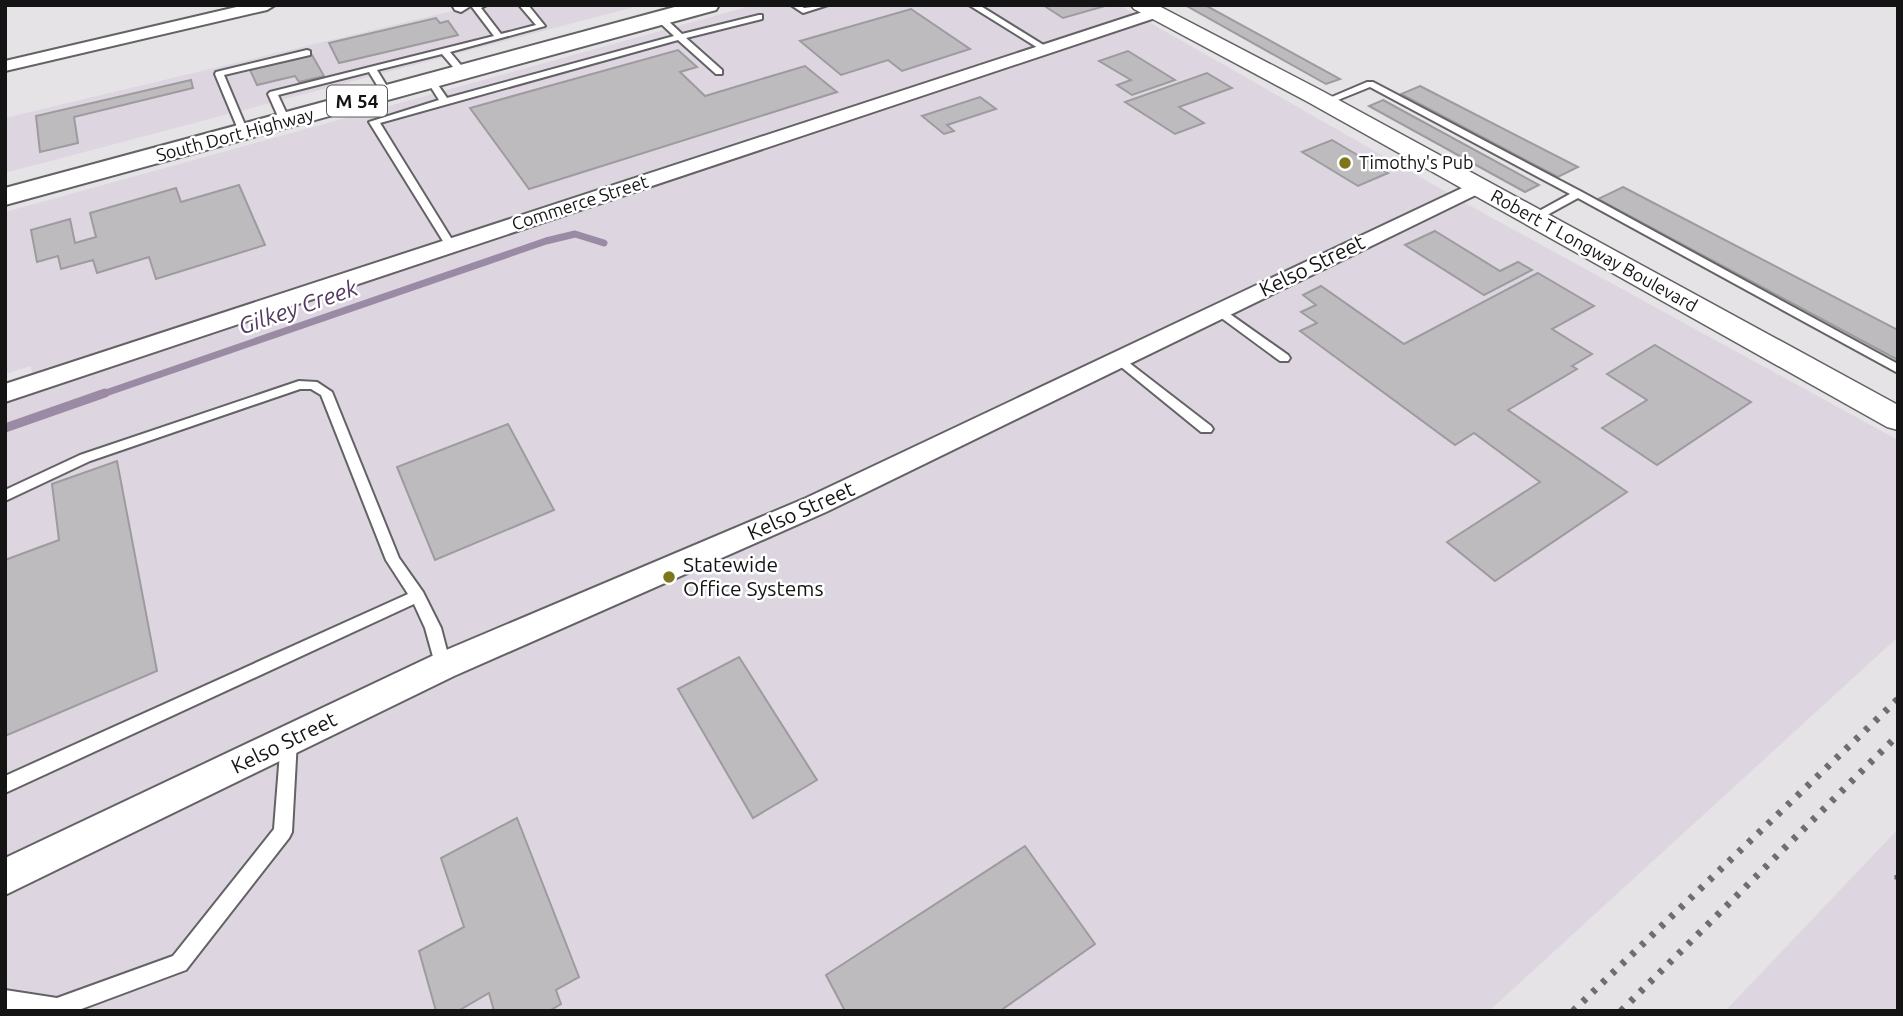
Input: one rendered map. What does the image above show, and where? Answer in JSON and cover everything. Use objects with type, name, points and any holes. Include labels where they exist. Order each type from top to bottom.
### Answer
[{"type":"main road","name":"South Dort Highway","points":[[5,197],[386,93],[438,91],[462,72],[500,49],[660,18],[708,5]]},
{"type":"street","points":[[5,66],[267,5]]},
{"type":"street","name":"Commerce Street","points":[[5,393],[1046,49],[1148,9]]},
{"type":"street","name":"Robert T Longway Boulevard","points":[[1148,9],[1325,102],[1898,419]]},
{"type":"street","name":"Kelso Street","points":[[5,877],[443,666],[816,505],[1477,187]]},
{"type":"lane","points":[[483,5],[476,7],[500,49]]},
{"type":"lane","points":[[500,49],[541,26],[523,5]]},
{"type":"lane","points":[[795,5],[803,11],[824,5]]},
{"type":"lane","points":[[973,5],[1046,49]]},
{"type":"lane","points":[[451,246],[374,122],[438,91],[759,17]]},
{"type":"lane","points":[[660,18],[719,72]]},
{"type":"lane","points":[[285,121],[273,94],[484,41],[500,49]]},
{"type":"lane","points":[[484,41],[500,49]]},
{"type":"lane","points":[[444,51],[462,72]]},
{"type":"lane","points":[[243,132],[219,75],[307,54]]},
{"type":"lane","points":[[372,69],[386,93]]},
{"type":"lane","points":[[1325,102],[1370,84],[1898,369]]},
{"type":"lane","points":[[1534,218],[1578,194]]},
{"type":"lane","points":[[1220,310],[1284,358]]},
{"type":"lane","points":[[1119,359],[1206,429]]},
{"type":"lane","points":[[5,496],[85,458],[299,385],[313,385],[326,392],[393,559],[418,596],[433,628],[443,666]]},
{"type":"lane","points":[[5,785],[418,596]]},
{"type":"lane","points":[[5,1000],[57,1007],[179,963],[283,832],[289,740]]},
{"type":"shaded area","points":[[477,5],[642,5],[5,173],[5,118]]},
{"type":"shaded area","points":[[754,5],[1119,5],[1485,214],[1898,440],[1898,637],[1489,1011],[5,1011],[5,403],[35,393],[31,366],[5,374],[5,212]]},
{"type":"shaded area","points":[[1898,829],[1898,1011],[1725,1011]]},
{"type":"building","points":[[1043,5],[1103,5],[1105,6],[1063,18]]},
{"type":"building","points":[[1185,5],[1205,5],[1340,79],[1326,84]]},
{"type":"building","points":[[911,9],[970,49],[902,71],[888,60],[841,75],[800,41]]},
{"type":"building","points":[[436,18],[440,23],[448,21],[458,35],[339,63],[329,43]]},
{"type":"building","points":[[678,50],[697,67],[680,72],[705,96],[805,66],[837,92],[529,189],[470,108]]},
{"type":"building","points":[[1128,51],[1175,80],[1132,95],[1117,85],[1131,80],[1099,61]]},
{"type":"building","points":[[312,55],[324,76],[299,82],[295,76],[257,85],[250,70]]},
{"type":"building","points":[[1207,73],[1232,88],[1179,107],[1204,123],[1175,134],[1125,102]]},
{"type":"building","points":[[191,80],[193,88],[74,117],[78,143],[40,152],[36,116]]},
{"type":"building","points":[[1420,86],[1578,167],[1558,177],[1401,94]]},
{"type":"building","points":[[980,97],[996,109],[947,125],[954,131],[944,134],[922,116]]},
{"type":"building","points":[[1383,100],[1539,185],[1525,192],[1369,106]]},
{"type":"building","name":"Timothy's Pub","points":[[1332,140],[1388,173],[1358,186],[1302,152]]},
{"type":"building","points":[[239,185],[265,245],[156,279],[149,257],[97,273],[93,260],[61,269],[58,256],[37,262],[31,230],[70,219],[75,243],[96,237],[90,213],[176,188],[181,202]]},
{"type":"building","points":[[1623,187],[1898,330],[1898,360],[1598,199]]},
{"type":"building","points":[[1435,231],[1500,271],[1518,262],[1532,270],[1484,295],[1405,245]]},
{"type":"building","points":[[1538,273],[1594,306],[1552,329],[1592,354],[1572,366],[1577,369],[1508,410],[1627,492],[1495,581],[1447,542],[1540,482],[1474,433],[1455,445],[1300,331],[1317,323],[1301,312],[1316,305],[1303,295],[1321,286],[1404,344]]},
{"type":"building","points":[[1655,345],[1751,402],[1657,465],[1602,428],[1647,400],[1607,374]]},
{"type":"building","points":[[508,424],[554,510],[435,560],[397,467]]},
{"type":"building","points":[[117,461],[157,671],[5,736],[5,560],[59,540],[52,484]]},
{"type":"building","points":[[739,657],[817,780],[753,818],[678,689]]},
{"type":"building","points":[[517,818],[579,977],[556,990],[561,1004],[549,1011],[494,1011],[489,993],[458,1011],[436,1011],[419,951],[464,927],[441,858]]},
{"type":"building","points":[[1025,846],[1095,944],[1000,1011],[845,1011],[826,975]]},
{"type":"waterway","name":"Gilkey Creek","points":[[100,395],[546,241],[575,234],[604,243]]},
{"type":"waterway","name":"Gilkey Creek","points":[[5,428],[105,393]]},
{"type":"railway","points":[[1573,1011],[1898,699]]},
{"type":"railway","points":[[1621,1011],[1898,735]]},
{"type":"railway","points":[[1898,875],[1898,883]]},
{"type":"place","name":"Timothy's Pub","points":[[1345,163]]},
{"type":"place","name":"Statewide Office Systems","points":[[669,577]]}]
